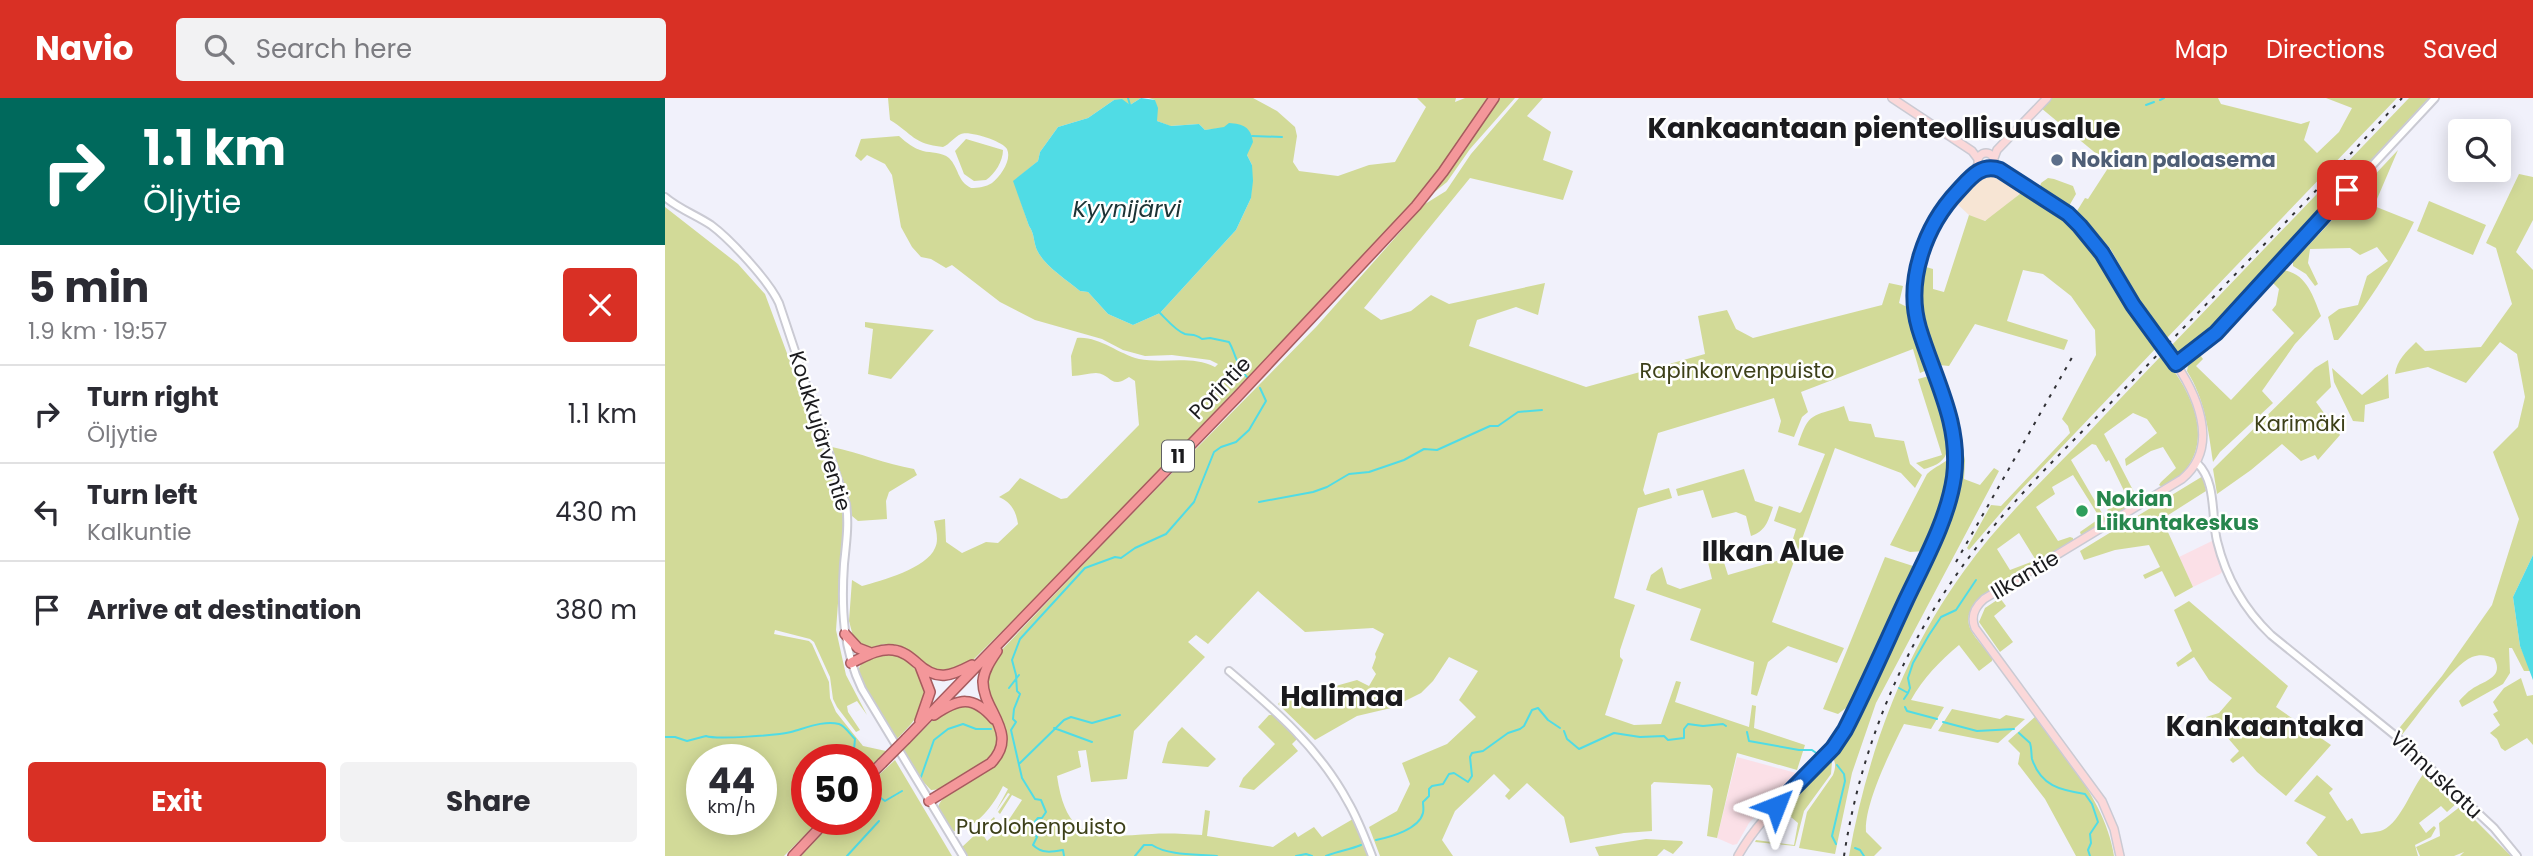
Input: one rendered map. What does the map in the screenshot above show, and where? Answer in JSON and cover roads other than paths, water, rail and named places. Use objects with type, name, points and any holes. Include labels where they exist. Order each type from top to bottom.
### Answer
[{"type":"highway","name":"Porintie","points":[[882,763],[1273,359],[1416,206],[1494,98]]},
{"type":"highway","points":[[845,634],[858,648],[871,653]]},
{"type":"highway","points":[[929,801],[994,760],[1002,741],[983,685],[986,670],[1003,638]]},
{"type":"highway","points":[[851,663],[871,653],[885,649],[896,650],[937,675],[953,675],[983,659]]},
{"type":"highway","points":[[918,726],[930,692],[920,666]]},
{"type":"highway","points":[[918,726],[950,705],[963,701],[979,705],[997,722]]},
{"type":"highway","points":[[793,856],[813,835]]},
{"type":"main road","points":[[1892,98],[2068,214],[2080,226],[2102,253],[2133,305],[2171,356],[2192,393],[2201,421],[2203,445],[2197,463]]},
{"type":"main road","points":[[1738,856],[1760,823],[1833,748],[1845,730],[1923,566],[1941,521],[1954,477],[1955,457],[1952,422],[1920,330],[1916,308],[1915,285],[1923,248],[1936,221],[1954,196],[2047,98]]},
{"type":"main road","name":"Ilkantie","points":[[2120,856],[2114,829],[2102,800],[1975,628],[1974,613],[1984,599],[2182,479],[2197,463]]},
{"type":"street","points":[[2176,364],[2216,333],[2435,98]]},
{"type":"street","name":"Koukkujärventie","points":[[665,197],[675,206],[717,230],[763,279],[779,303],[846,504],[843,601],[845,634],[851,663],[862,689],[963,856]]},
{"type":"street","name":"Vihnuskatu","points":[[2197,463],[2204,470],[2209,482],[2216,535],[2227,571],[2251,614],[2271,635],[2397,737],[2494,828],[2517,856]]},
{"type":"street","points":[[1229,671],[1288,723],[1326,766],[1349,803],[1372,856]]},
{"type":"water","name":"Kyynijärvi","points":[[1141,98],[1155,100],[1158,108],[1157,121],[1171,126],[1199,124],[1205,130],[1224,127],[1229,123],[1245,127],[1253,142],[1247,155],[1252,165],[1253,181],[1251,198],[1236,230],[1160,313],[1133,325],[1108,314],[1088,292],[1080,291],[1042,258],[1036,249],[1013,181],[1038,161],[1040,152],[1058,127],[1088,118],[1114,100],[1122,99],[1130,105]]},
{"type":"water","points":[[2533,555],[2533,680],[2520,646],[2513,597]]},
{"type":"waterway","points":[[1128,98],[1130,105]]},
{"type":"waterway","points":[[2160,100],[2164,98]]},
{"type":"waterway","points":[[2146,105],[2154,102]]},
{"type":"waterway","points":[[1252,136],[1282,137]]},
{"type":"waterway","points":[[1160,313],[1185,334],[1229,342],[1247,377]]},
{"type":"waterway","points":[[1064,856],[1063,850],[1044,851],[1033,845],[1037,837],[1032,831],[1033,824],[1046,812],[1041,800],[1035,799],[1022,778],[1011,730],[1016,722],[1013,719],[1014,709],[1020,694],[1017,691],[1012,660],[1020,639],[1085,568],[1115,557],[1121,558],[1135,548],[1166,534],[1194,502],[1214,452],[1236,442],[1249,430],[1266,401],[1260,388]]},
{"type":"waterway","points":[[1259,502],[1313,492],[1349,474],[1369,472],[1404,460],[1424,449],[1437,450],[1490,426],[1498,426],[1518,412],[1542,410]]},
{"type":"waterway","points":[[1908,693],[1908,678],[1913,663],[1929,635],[1941,617],[1956,610],[1976,580]]},
{"type":"waterway","points":[[1009,688],[1019,675]]},
{"type":"waterway","points":[[1899,688],[1908,693],[1904,699]]},
{"type":"waterway","points":[[1905,707],[1907,711],[1937,719]]},
{"type":"waterway","points":[[1376,840],[1416,824],[1423,813],[1423,802],[1429,796],[1429,789],[1443,784],[1449,774],[1454,773],[1468,782],[1472,776],[1472,753],[1483,751],[1508,733],[1520,729],[1532,710],[1538,708],[1548,720],[1560,728]]},
{"type":"waterway","points":[[1020,763],[1064,720],[1071,717],[1092,723],[1120,715]]},
{"type":"waterway","points":[[1943,722],[1977,731],[2014,729]]},
{"type":"waterway","points":[[665,737],[687,741],[706,736],[761,736],[833,723],[843,726],[855,739],[855,744]]},
{"type":"waterway","points":[[921,777],[934,740],[948,729],[963,724],[976,729],[991,729]]},
{"type":"waterway","points":[[1564,731],[1567,739],[1579,749],[1614,733],[1640,737],[1664,736],[1668,740],[1684,738],[1684,729],[1688,724],[1726,726]]},
{"type":"waterway","points":[[1054,728],[1092,742]]},
{"type":"waterway","points":[[1747,732],[1749,741],[1812,750],[1819,755]]},
{"type":"waterway","points":[[2019,733],[2030,743],[2032,759],[2046,781],[2067,791],[2085,794],[2092,804],[2098,822],[2090,834],[2090,856]]},
{"type":"waterway","points":[[1836,844],[1832,836],[1845,781],[1844,774],[1837,765]]},
{"type":"waterway","points":[[882,799],[885,801],[902,791]]},
{"type":"waterway","points":[[847,856],[866,835]]},
{"type":"waterway","points":[[1135,856],[1144,845],[1175,853],[1217,856]]},
{"type":"waterway","points":[[1326,856],[1361,845]]},
{"type":"waterway","points":[[1855,848],[1864,856]]},
{"type":"waterway","points":[[1296,856],[1312,856]]},
{"type":"railway","points":[[1844,856],[1862,774],[1889,696],[1927,621],[1973,552],[2032,483],[2272,237],[2402,98]]},
{"type":"railway","points":[[1956,562],[2074,354]]},
{"type":"place","name":"Nokian paloasema","points":[[2057,160]]},
{"type":"place","name":"Nokian Liikuntakeskus","points":[[2082,511]]},
{"type":"district","name":"Kankaantaan pienteollisuusalue","points":[[1884,128]]},
{"type":"district","name":"Ilkan Alue","points":[[1773,551]]},
{"type":"district","name":"Halimaa","points":[[1342,696]]},
{"type":"district","name":"Kankaantaka","points":[[2265,726]]},
{"type":"park label","name":"Rapinkorvenpuisto","points":[[1737,371]]},
{"type":"park label","name":"Karimäki","points":[[2300,424]]},
{"type":"park label","name":"Purolohenpuisto","points":[[1041,827]]}]
